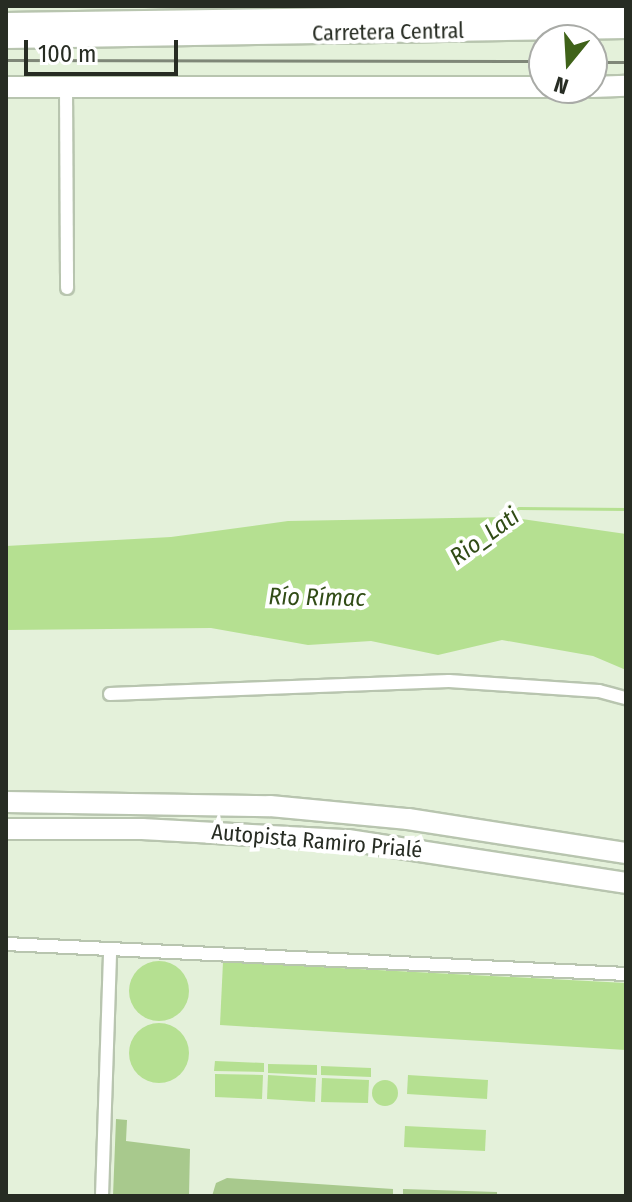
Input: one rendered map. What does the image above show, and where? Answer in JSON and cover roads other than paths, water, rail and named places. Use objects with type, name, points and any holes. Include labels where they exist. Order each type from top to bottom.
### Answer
[{"type":"main road","name":"Carretera Central","points":[[6,23],[441,11],[626,14]]},
{"type":"main road","points":[[6,12],[57,23]]},
{"type":"main road","name":"Carretera Central","points":[[6,38],[626,28]]},
{"type":"main road","points":[[6,87],[528,87]]},
{"type":"main road","name":"Autopista Ramiro Prialé","points":[[6,802],[270,806],[408,819],[626,853]]},
{"type":"main road","name":"Autopista Ramiro Prialé","points":[[6,829],[156,829],[348,840],[626,883]]},
{"type":"street","points":[[66,87],[67,288]]},
{"type":"street","points":[[110,694],[449,681],[599,691],[626,698]]},
{"type":"street","points":[[6,944],[626,974]]},
{"type":"street","points":[[102,1196],[110,950]]},
{"type":"water","name":"Río Rímac","points":[[508,517],[626,534],[626,670],[593,656],[502,640],[438,655],[371,641],[308,645],[211,628],[6,630],[6,546],[171,537],[288,521]]},
{"type":"water","points":[[159,961],[170,963],[180,970],[187,980],[187,1002],[180,1012],[170,1019],[159,1021],[148,1019],[138,1012],[131,1002],[129,991],[131,980],[138,970],[148,963]]},
{"type":"water","points":[[223,962],[626,983],[626,1050],[220,1025]]},
{"type":"water","points":[[159,1023],[170,1025],[180,1032],[187,1042],[187,1064],[180,1074],[170,1081],[159,1083],[148,1081],[138,1074],[131,1064],[129,1053],[131,1042],[138,1032],[148,1025]]},
{"type":"water","points":[[215,1061],[264,1063],[264,1072],[214,1071]]},
{"type":"water","points":[[268,1064],[317,1065],[317,1075],[268,1073]]},
{"type":"water","points":[[321,1066],[371,1068],[371,1077],[321,1075]]},
{"type":"water","points":[[215,1074],[263,1075],[262,1099],[215,1097]]},
{"type":"water","points":[[268,1075],[316,1078],[315,1102],[267,1099]]},
{"type":"water","points":[[408,1075],[488,1080],[487,1099],[407,1094]]},
{"type":"water","points":[[322,1078],[369,1080],[368,1103],[321,1102]]},
{"type":"water","points":[[385,1080],[394,1084],[398,1093],[394,1102],[385,1106],[376,1102],[372,1093],[376,1084]]},
{"type":"water","points":[[405,1126],[486,1130],[485,1151],[404,1147]]},
{"type":"waterway","name":"Rio_Lati","points":[[503,519],[519,508],[626,509]]},
{"type":"railway","points":[[6,60],[528,61]]},
{"type":"railway","points":[[608,62],[626,62]]}]
